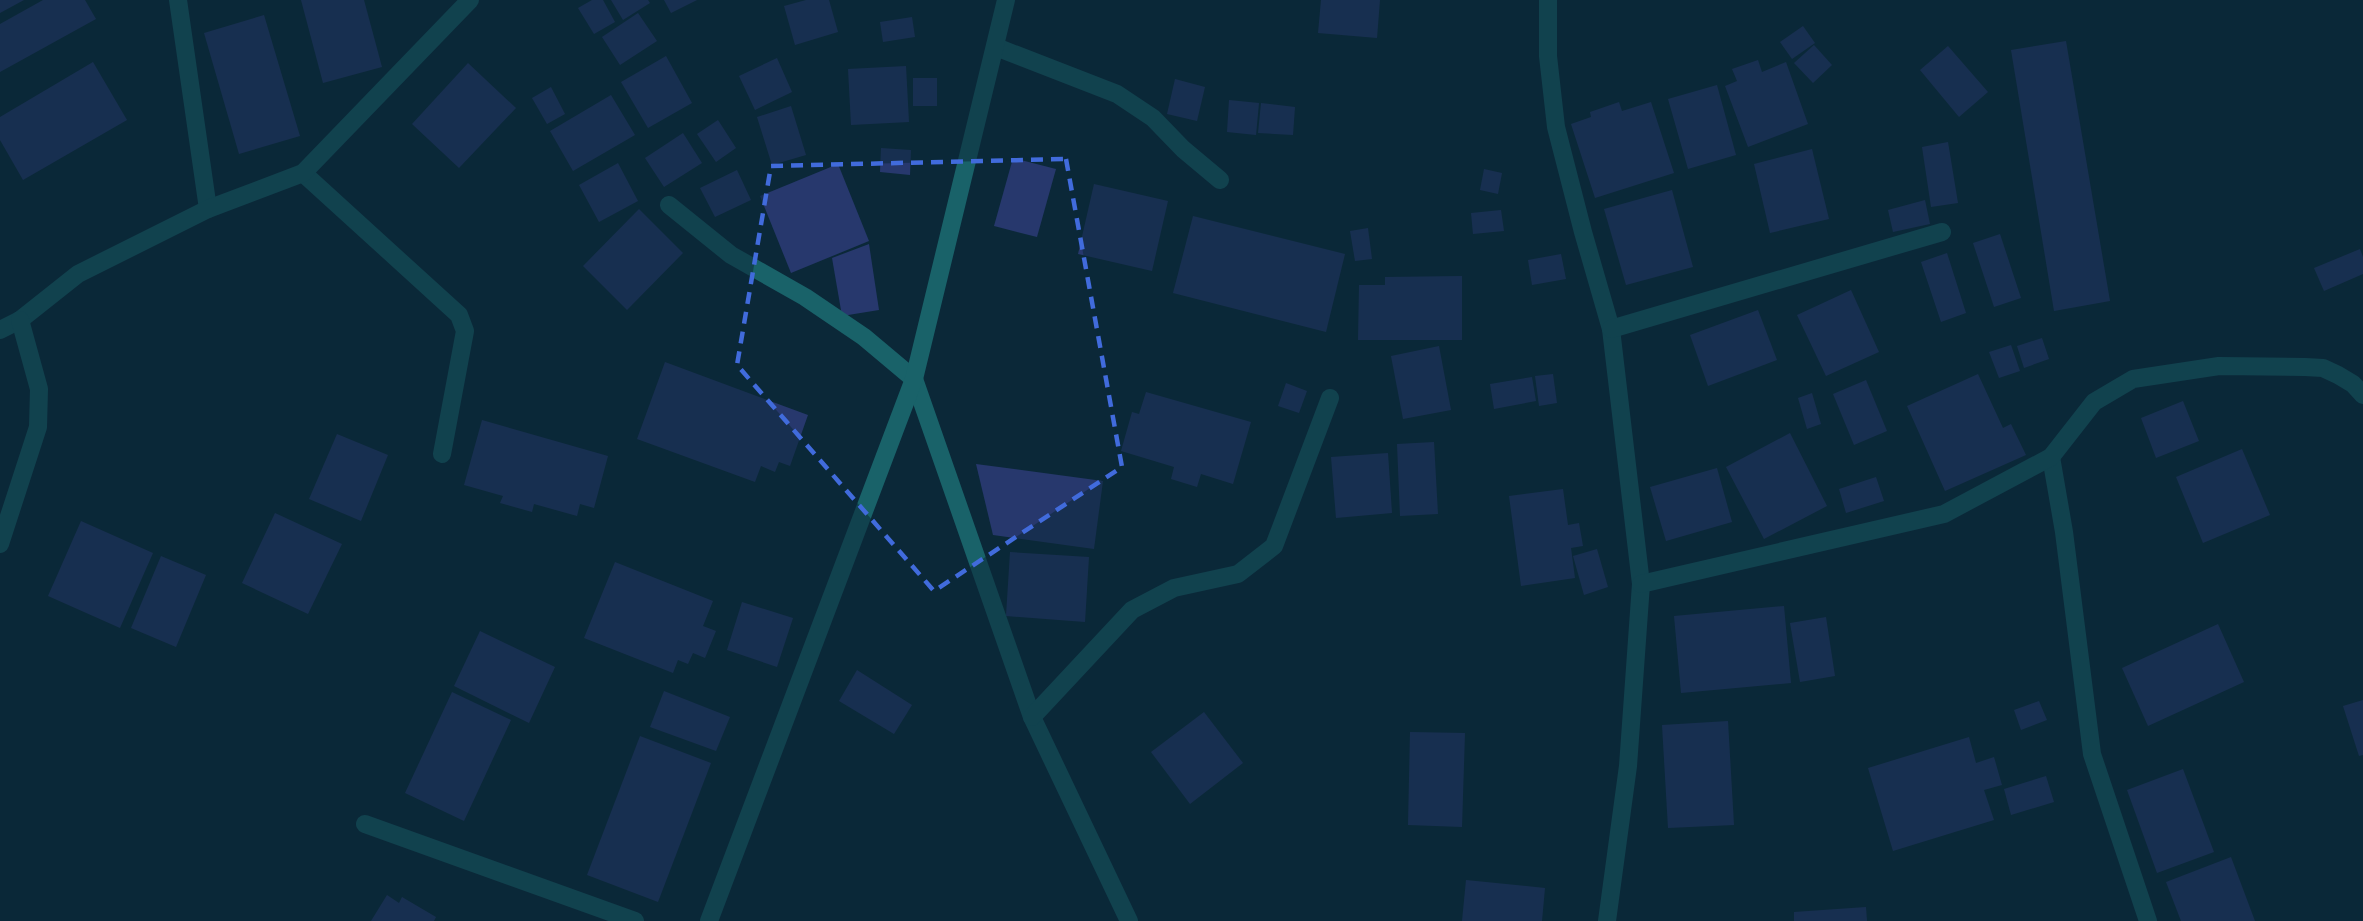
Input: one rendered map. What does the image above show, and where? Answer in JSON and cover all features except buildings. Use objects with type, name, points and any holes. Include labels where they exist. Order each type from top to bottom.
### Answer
[{"type":"street","points":[[177,0],[208,209]]},
{"type":"street","points":[[0,330],[20,320],[78,274],[208,209],[303,173],[470,0]]},
{"type":"street","points":[[709,921],[914,379],[1006,0]]},
{"type":"street","points":[[1548,0],[1548,56],[1556,127],[1611,329],[1641,584],[1628,766],[1607,921]]},
{"type":"street","points":[[996,47],[1117,94],[1153,118],[1183,149],[1220,180]]},
{"type":"street","points":[[303,173],[459,315],[465,332],[442,454]]},
{"type":"street","points":[[669,205],[731,255],[805,297],[864,337],[914,379],[1032,717],[1129,921]]},
{"type":"street","points":[[1611,329],[1942,232]]},
{"type":"street","points":[[0,544],[38,427],[39,389],[20,320]]},
{"type":"street","points":[[1641,584],[1944,514],[2051,457],[2094,402],[2133,379],[2219,366],[2323,368],[2353,384],[2363,395]]},
{"type":"street","points":[[1032,717],[1132,610],[1174,588],[1238,574],[1274,546],[1330,398]]},
{"type":"street","points":[[2051,457],[2064,532],[2092,754],[2148,921]]},
{"type":"street","points":[[365,824],[634,921]]},
{"type":"highlighted area","points":[[1066,159],[1122,467],[934,591],[737,365],[771,166]]}]
